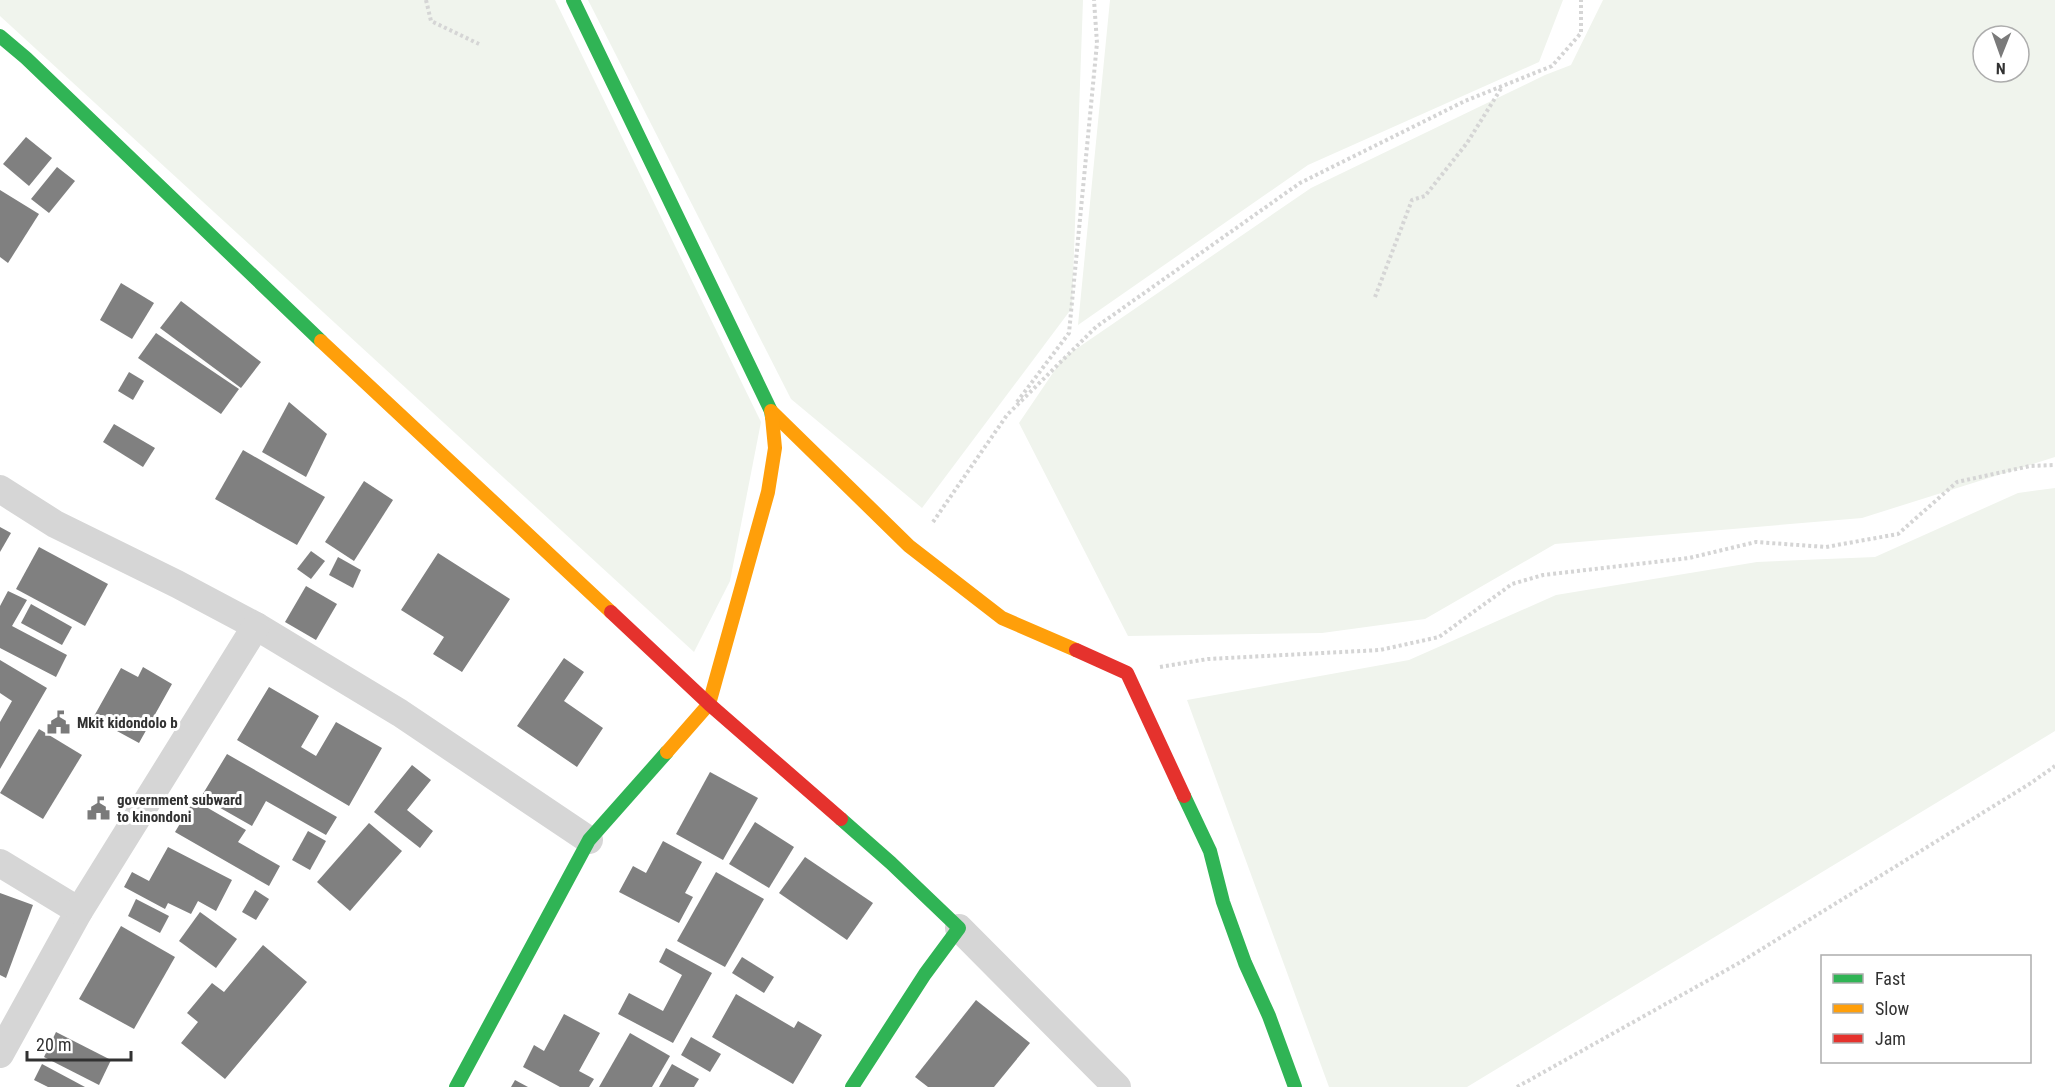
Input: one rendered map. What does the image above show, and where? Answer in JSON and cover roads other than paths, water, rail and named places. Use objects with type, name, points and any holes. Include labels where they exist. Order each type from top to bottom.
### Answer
[{"type":"street","points":[[456,1087],[589,840],[709,704],[768,492],[775,448],[771,411],[573,0]]},
{"type":"street","points":[[0,36],[26,58],[261,285],[709,704],[891,863],[1117,1087]]},
{"type":"street","points":[[771,411],[914,550],[1002,618],[1127,673],[1210,851],[1223,902],[1295,1087]]},
{"type":"street","points":[[0,489],[56,524],[256,626],[400,713],[589,840]]},
{"type":"street","points":[[0,1054],[79,911],[256,626]]},
{"type":"street","points":[[0,863],[79,911]]},
{"type":"street","points":[[852,1087],[925,974],[958,928]]},
{"type":"place","name":"Mkit kidondolo b","points":[[59,723]]},
{"type":"place","name":"government subward to kinondoni","points":[[99,809]]}]
